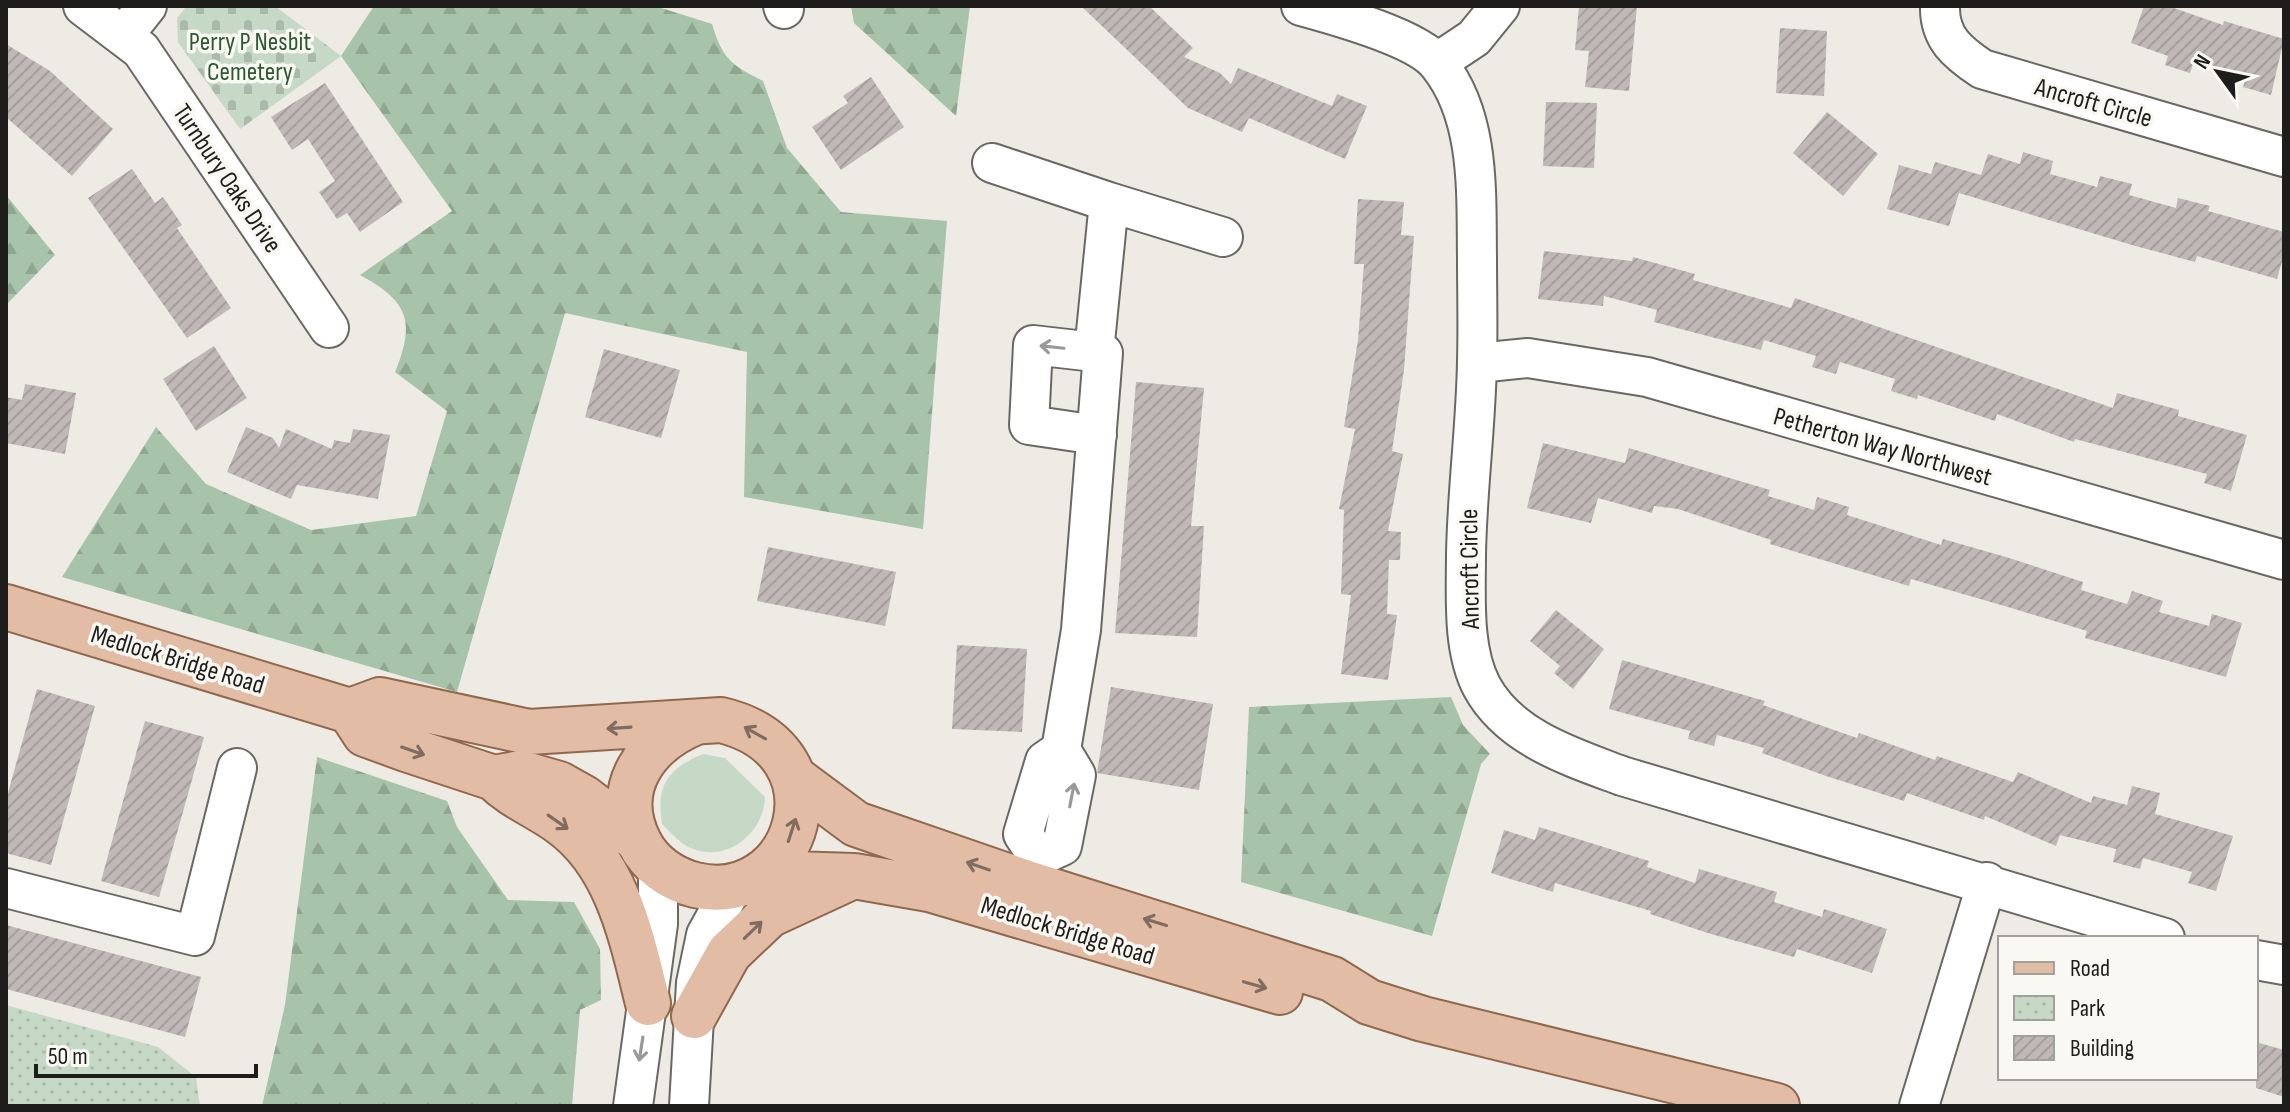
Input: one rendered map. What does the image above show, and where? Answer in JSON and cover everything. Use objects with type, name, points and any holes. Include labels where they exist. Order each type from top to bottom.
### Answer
[{"type":"main road","name":"Medlock Bridge Road","points":[[6,607],[350,711],[380,700],[529,732],[721,720],[745,726],[766,738],[783,756],[794,778],[798,799],[796,820],[789,840],[748,879]]},
{"type":"main road","name":"Medlock Bridge Road","points":[[350,711],[365,734],[494,778],[521,773],[559,784],[584,798],[680,882],[707,888],[748,879],[854,876],[929,889],[1030,885]]},
{"type":"main road","name":"Medlock Bridge Road","points":[[648,853],[631,815],[631,790],[639,767],[653,746],[673,731],[696,722]]},
{"type":"main road","points":[[494,778],[509,792],[561,823],[585,846],[610,881],[630,930],[648,1003]]},
{"type":"main road","name":"Medlock Bridge Road","points":[[794,778],[856,824],[1030,885],[1332,979],[1369,1002],[1423,1019],[1777,1106]]},
{"type":"main road","points":[[694,1016],[729,953],[769,915],[854,876]]},
{"type":"street","name":"Turnbury Oaks Drive","points":[[83,6],[135,20],[141,50],[329,328]]},
{"type":"street","points":[[1301,6],[1360,22],[1438,62],[1474,38],[1500,6]]},
{"type":"street","name":"Ancroft Circle","points":[[1940,6],[1939,25],[1956,51],[1982,69],[2284,157]]},
{"type":"street","name":"Ancroft Circle","points":[[1438,62],[1458,97],[1470,135],[1476,189],[1478,363],[1467,511],[1465,624],[1482,686],[1512,722],[1553,750],[1622,776],[1987,882],[2159,936]]},
{"type":"street","points":[[992,163],[1223,237]]},
{"type":"street","points":[[1094,352],[1109,202]]},
{"type":"street","points":[[1030,885],[1062,846],[1076,775],[1061,750],[1081,630],[1097,435],[1103,353],[1033,345],[1029,425],[1097,435]]},
{"type":"street","name":"Petherton Way Northwest","points":[[1478,363],[1528,358],[1647,377],[2284,560]]},
{"type":"street","points":[[6,888],[195,936],[237,768]]},
{"type":"street","points":[[633,1106],[658,924],[648,853]]},
{"type":"street","points":[[689,1106],[696,983],[706,935],[748,879]]},
{"type":"street","points":[[1919,1106],[1987,882]]},
{"type":"street","points":[[2258,960],[2284,965]]},
{"type":"green space","name":"Perry P Nesbit Cemetery","points":[[187,6],[275,6],[341,56],[240,129],[178,42],[177,18]]},
{"type":"green space","points":[[374,6],[655,6],[712,24],[729,59],[763,81],[787,148],[841,212],[947,221],[923,529],[744,497],[747,352],[565,313],[457,692],[62,577],[156,427],[206,484],[311,530],[416,516],[447,411],[395,372],[405,339],[403,314],[389,294],[360,275],[452,211],[341,56]]},
{"type":"green space","points":[[851,6],[970,6],[956,116],[854,23]]},
{"type":"green space","points":[[6,195],[55,255],[6,305]]},
{"type":"green space","points":[[1451,697],[1463,725],[1490,754],[1481,764],[1432,936],[1241,882],[1249,707]]},
{"type":"green space","points":[[703,754],[725,758],[765,797],[757,824],[739,844],[727,850],[699,851],[682,843],[662,824],[661,799],[667,780],[681,766]]},
{"type":"green space","points":[[317,757],[447,801],[457,827],[508,900],[574,902],[600,949],[601,1000],[580,1010],[572,1106],[262,1106],[285,1005]]},
{"type":"green space","points":[[6,1005],[158,1047],[196,1077],[200,1106],[6,1106]]},
{"type":"building","points":[[1081,6],[1149,6],[1193,48],[1184,57],[1220,73],[1231,84],[1238,68],[1332,106],[1337,94],[1367,106],[1345,159],[1249,118],[1242,132],[1188,108]]},
{"type":"building","points":[[1579,6],[1637,6],[1629,91],[1585,87],[1589,51],[1575,50]]},
{"type":"building","points":[[2144,6],[2168,6],[2223,25],[2224,21],[2284,39],[2271,95],[2243,87],[2246,77],[2194,61],[2190,73],[2165,65],[2168,56],[2131,43]]},
{"type":"building","points":[[1780,28],[1827,31],[1824,96],[1776,93]]},
{"type":"building","points":[[6,44],[50,71],[113,129],[72,176],[6,117]]},
{"type":"building","points":[[871,77],[904,127],[841,170],[812,127],[848,103],[843,96]]},
{"type":"building","points":[[325,83],[403,202],[360,232],[347,213],[337,219],[319,192],[335,181],[308,139],[292,150],[271,117]]},
{"type":"building","points":[[1546,102],[1597,103],[1594,168],[1543,166]]},
{"type":"building","points":[[1827,112],[1878,154],[1843,196],[1793,153]]},
{"type":"building","points":[[2023,152],[2053,161],[2050,174],[2097,187],[2100,176],[2132,184],[2129,195],[2176,208],[2178,198],[2210,206],[2208,211],[2284,232],[2284,254],[2277,279],[2197,256],[2195,262],[2132,245],[1959,193],[1949,226],[1887,209],[1899,165],[1931,174],[1935,162],[1981,175],[1988,154],[2020,164]]},
{"type":"building","points":[[132,169],[155,203],[163,197],[182,225],[177,228],[231,308],[187,338],[88,198]]},
{"type":"building","points":[[1358,199],[1404,202],[1401,235],[1414,236],[1404,370],[1392,451],[1403,454],[1388,531],[1401,532],[1400,560],[1389,560],[1387,614],[1397,615],[1388,680],[1341,674],[1351,595],[1341,594],[1344,510],[1339,509],[1355,429],[1344,427],[1358,340],[1364,264],[1354,264]]},
{"type":"building","points":[[1544,251],[1632,261],[1633,257],[1695,274],[1693,280],[1791,308],[1795,298],[2113,408],[2117,393],[2179,410],[2178,416],[2247,435],[2231,491],[2204,483],[2207,474],[2075,439],[2074,442],[1997,414],[1995,421],[1918,395],[1917,399],[1891,391],[1895,379],[1840,362],[1836,374],[1812,367],[1816,356],[1764,340],[1761,350],[1654,322],[1657,310],[1604,296],[1603,306],[1538,299]]},
{"type":"building","points":[[214,346],[247,398],[196,431],[163,379]]},
{"type":"building","points":[[604,349],[680,370],[661,438],[585,417]]},
{"type":"building","points":[[1136,382],[1204,388],[1191,526],[1204,526],[1197,637],[1115,633]]},
{"type":"building","points":[[25,384],[76,393],[65,454],[6,443],[6,397],[22,400]]},
{"type":"building","points":[[246,427],[273,438],[279,448],[286,429],[332,449],[334,440],[350,443],[353,429],[390,435],[378,499],[297,485],[291,499],[227,472]]},
{"type":"building","points":[[1543,443],[1625,463],[1629,448],[1770,490],[1768,496],[1814,510],[1817,497],[1849,507],[1847,515],[1941,545],[1943,539],[2006,557],[2083,582],[2081,590],[2127,604],[2132,591],[2163,601],[2159,612],[2209,626],[2212,614],[2242,623],[2226,677],[2085,638],[2087,631],[2008,607],[1911,579],[1909,586],[1770,544],[1771,540],[1678,509],[1654,506],[1652,513],[1598,498],[1591,523],[1527,508]]},
{"type":"building","points":[[768,547],[896,572],[885,626],[757,601]]},
{"type":"building","points":[[1556,610],[1604,649],[1573,689],[1554,673],[1560,666],[1530,641]]},
{"type":"building","points":[[957,645],[1027,649],[1022,732],[952,729]]},
{"type":"building","points":[[1622,660],[1765,701],[1763,705],[1857,738],[1859,733],[1935,760],[1937,756],[2013,782],[2018,772],[2091,803],[2093,796],[2127,805],[2132,786],[2160,793],[2155,814],[2233,836],[2216,891],[2188,883],[2192,872],[2143,858],[2140,869],[2113,862],[2116,849],[2060,835],[2056,846],[1985,816],[1984,820],[1907,793],[1904,801],[1826,776],[1762,753],[1764,748],[1717,735],[1714,746],[1688,739],[1690,731],[1609,709]]},
{"type":"building","points":[[1111,687],[1213,704],[1199,790],[1097,773]]},
{"type":"building","points":[[37,689],[95,706],[51,865],[6,853],[6,800]]},
{"type":"building","points":[[145,721],[204,737],[159,897],[101,881]]},
{"type":"building","points":[[1539,827],[1649,861],[1647,867],[1695,883],[1699,869],[1777,892],[1774,902],[1822,917],[1824,909],[1887,929],[1872,973],[1797,949],[1794,957],[1711,934],[1650,914],[1651,911],[1555,883],[1553,892],[1491,873],[1504,830],[1535,840]]},
{"type":"building","points":[[6,925],[201,977],[185,1037],[6,989]]},
{"type":"building","points":[[2258,1043],[2284,1050],[2284,1097],[2256,1088]]}]
